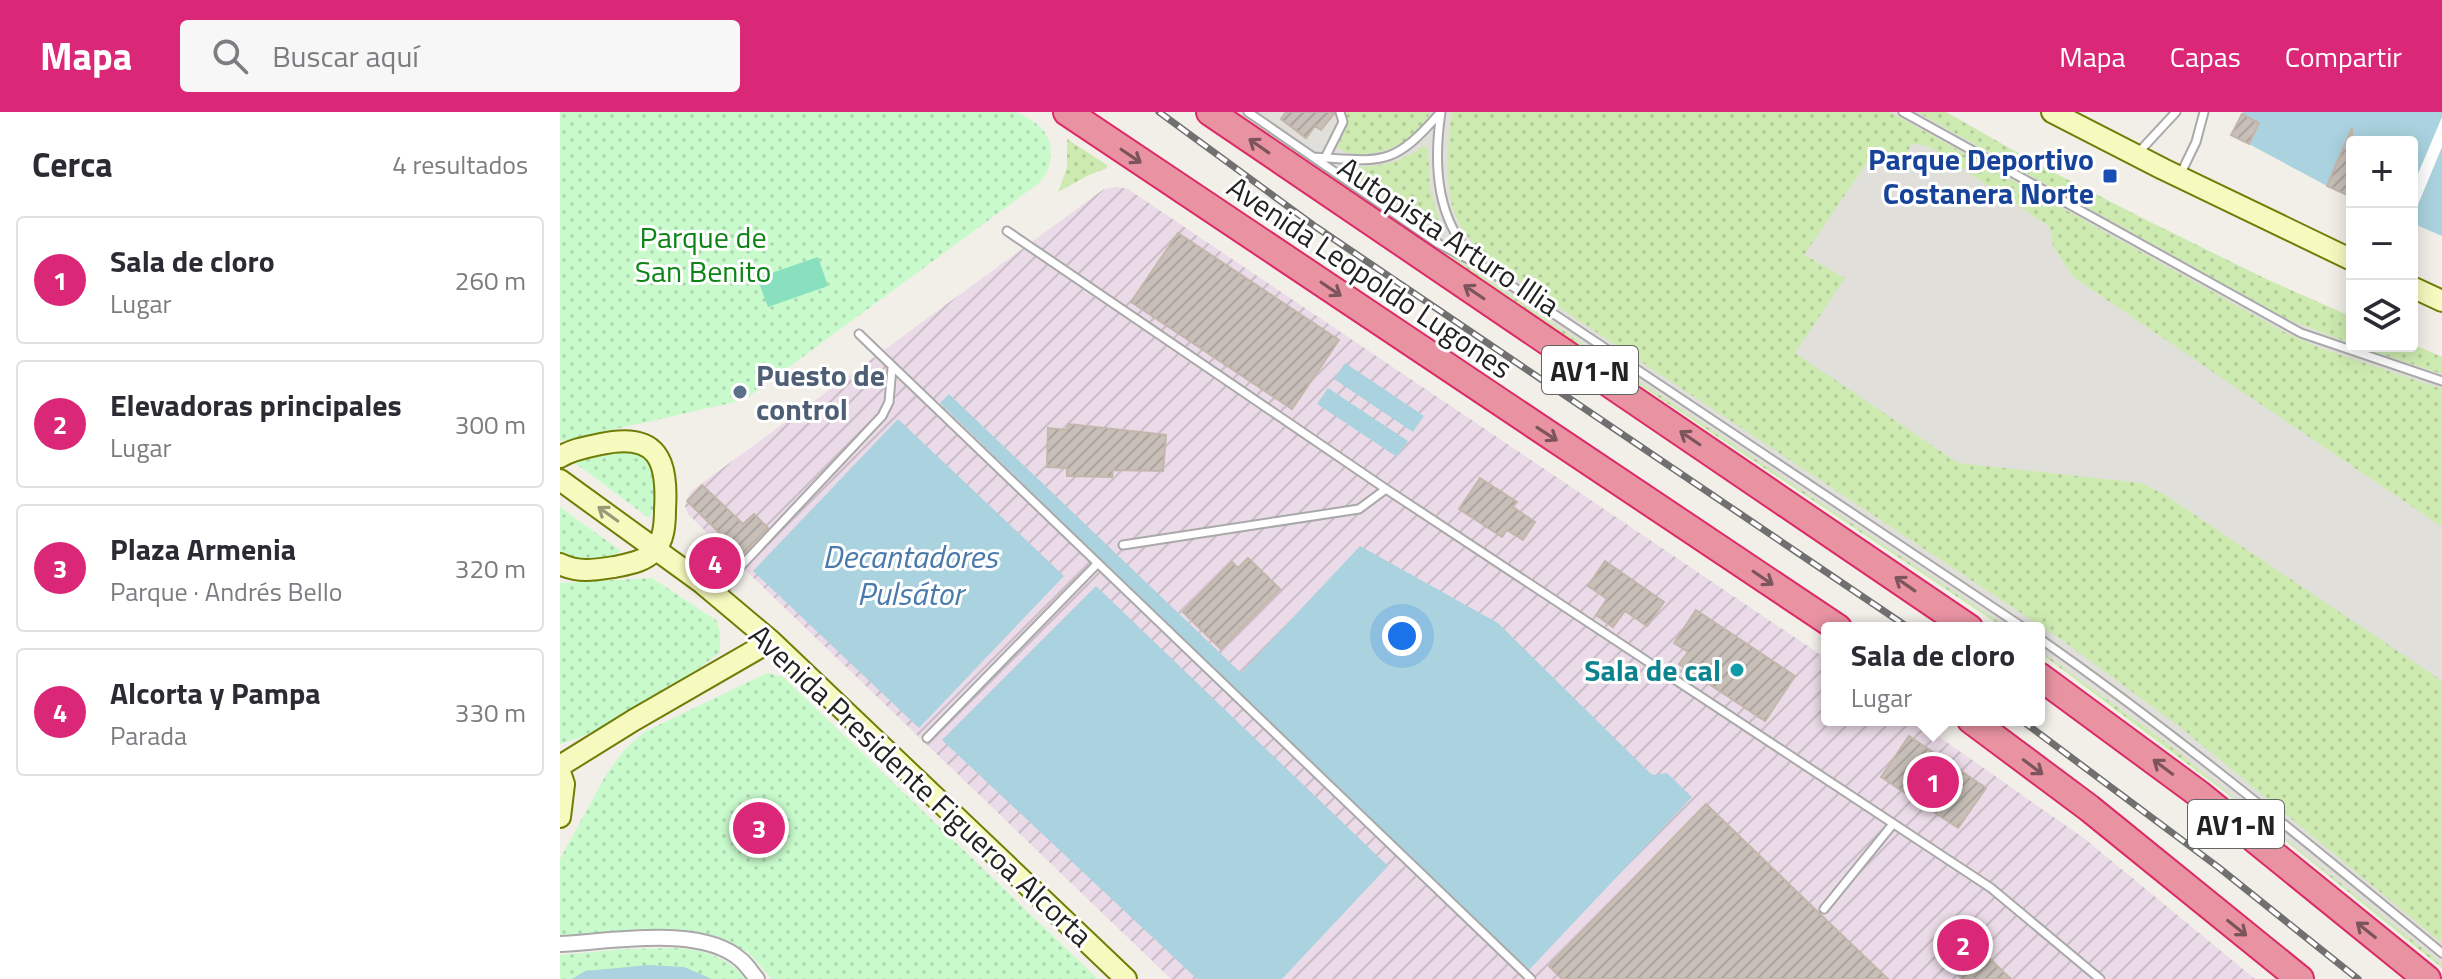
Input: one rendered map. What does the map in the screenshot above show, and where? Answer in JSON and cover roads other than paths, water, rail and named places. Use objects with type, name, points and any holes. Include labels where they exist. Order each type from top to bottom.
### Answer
[{"type":"highway","name":"Avenida Leopoldo Lugones","points":[[1067,112],[1829,622]]},
{"type":"highway","name":"Autopista Arturo Illia","points":[[1210,112],[1960,622]]},
{"type":"highway","name":"AV1-N","points":[[2045,680],[2199,794],[2427,979]]},
{"type":"highway","name":"AV1-N","points":[[1979,726],[2089,808],[2300,979]]},
{"type":"main road","points":[[2052,112],[2346,257]]},
{"type":"main road","points":[[2418,290],[2442,301]]},
{"type":"main road","points":[[560,457],[580,448],[623,439],[635,441],[655,453],[666,473],[667,488],[664,530],[656,550],[637,562],[601,569],[566,569]]},
{"type":"main road","name":"Avenida Presidente Figueroa Alcorta","points":[[560,480],[720,597],[771,641],[1126,979]]},
{"type":"main road","points":[[560,817],[564,784],[560,769],[644,714],[771,641]]},
{"type":"street","points":[[560,944],[653,937],[696,941],[719,947],[740,959],[757,979]]},
{"type":"lane","points":[[1248,112],[1439,244],[1482,266],[2015,622]]},
{"type":"lane","points":[[1325,158],[1343,122],[1340,112]]},
{"type":"lane","points":[[1310,157],[1368,160],[1395,154],[1417,140],[1441,112]]},
{"type":"lane","points":[[1441,112],[1437,155],[1443,206],[1452,231],[1465,250],[1482,266]]},
{"type":"lane","points":[[1903,112],[2301,333],[2442,381]]},
{"type":"lane","points":[[2136,156],[2176,112]]},
{"type":"lane","points":[[2180,177],[2196,142],[2204,112]]},
{"type":"lane","points":[[1007,231],[1386,489],[1991,888],[2100,979]]},
{"type":"lane","points":[[859,334],[1531,979]]},
{"type":"lane","points":[[720,597],[741,566],[882,416],[889,402],[892,368]]},
{"type":"lane","points":[[1123,545],[1359,509],[1386,489]]},
{"type":"lane","points":[[927,738],[1097,564]]},
{"type":"lane","points":[[2045,642],[2232,781],[2442,953]]},
{"type":"lane","points":[[1824,909],[1893,824]]},
{"type":"water","points":[[2442,112],[2442,236],[2418,226],[2418,136],[2346,136],[2346,145],[2327,186],[2249,144],[2259,123],[2242,114]]},
{"type":"water","points":[[1345,363],[1424,416],[1413,432],[1334,379]]},
{"type":"water","points":[[1328,388],[1408,441],[1397,457],[1317,404]]},
{"type":"water","points":[[949,394],[1241,673],[1360,546],[1498,623],[1649,772],[1653,775],[1667,773],[1692,797],[1529,970],[940,403]]},
{"type":"water","name":"Decantadores Pulsátor","points":[[898,419],[1064,576],[919,728],[753,571]]},
{"type":"water","points":[[1096,586],[1388,866],[1282,979],[1197,979],[942,740]]},
{"type":"water","points":[[649,965],[684,967],[712,979],[572,979],[585,971]]},
{"type":"railway","points":[[1159,112],[1316,227],[1900,622]]},
{"type":"railway","points":[[2029,726],[2218,867],[2358,979]]},
{"type":"place","name":"Parque Deportivo Costanera Norte","points":[[2110,176]]},
{"type":"place","name":"Puesto de control","points":[[740,392]]},
{"type":"place","name":"Alcorta y Pampa","points":[[715,563]]},
{"type":"place","name":"Sala de cal","points":[[1737,670]]},
{"type":"place","name":"Sala de cloro","points":[[1933,782]]},
{"type":"place","name":"Plaza Armenia","points":[[759,828]]},
{"type":"place","name":"Elevadoras principales","points":[[1963,945]]},
{"type":"park label","name":"Parque de San Benito","points":[[703,254]]}]
